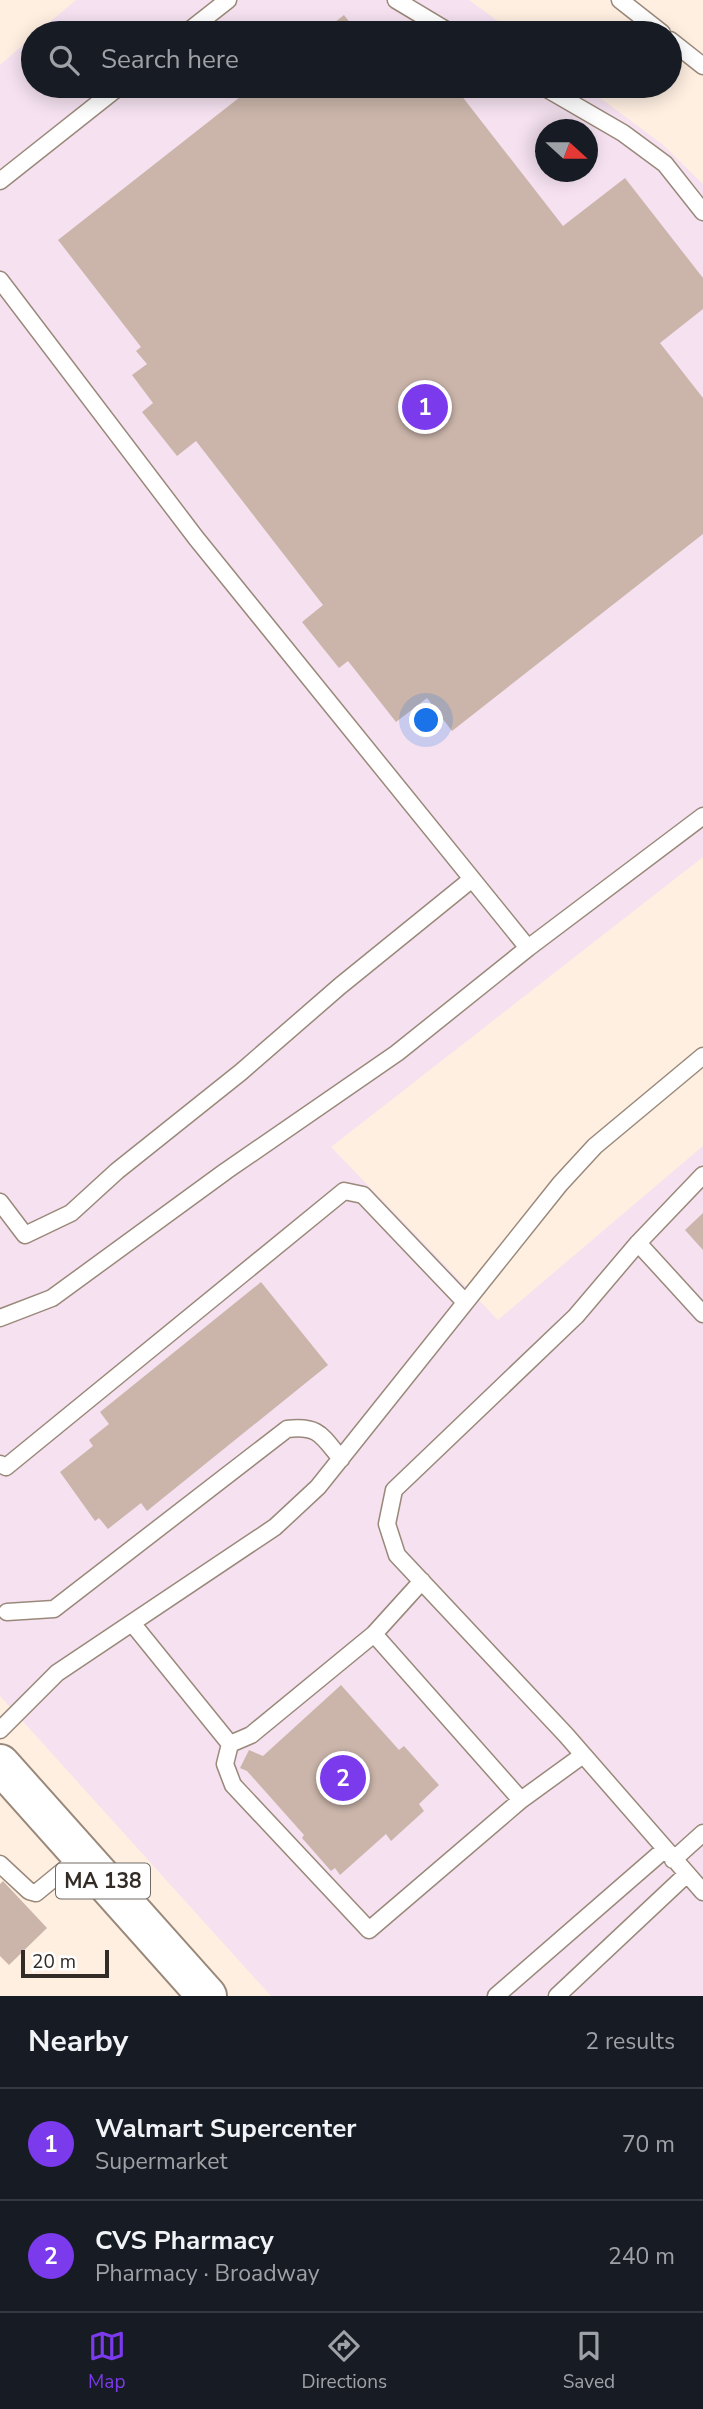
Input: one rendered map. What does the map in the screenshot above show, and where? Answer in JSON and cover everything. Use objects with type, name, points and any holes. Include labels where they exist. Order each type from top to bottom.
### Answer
[{"type":"main road","name":"MA 138","points":[[0,1764],[207,1996]]},
{"type":"lane","points":[[201,21],[228,0]]},
{"type":"lane","points":[[396,0],[431,21]]},
{"type":"lane","points":[[620,0],[647,21]]},
{"type":"lane","points":[[682,49],[703,66]]},
{"type":"lane","points":[[0,181],[105,98]]},
{"type":"lane","points":[[562,98],[623,133],[665,164],[703,212]]},
{"type":"lane","points":[[0,280],[202,545],[528,948]]},
{"type":"lane","points":[[0,1318],[52,1298],[226,1171],[397,1053],[528,948],[703,816]]},
{"type":"lane","points":[[0,1202],[25,1234],[71,1213],[117,1171],[472,879]]},
{"type":"lane","points":[[0,1730],[57,1673],[275,1527],[341,1459],[560,1184],[595,1146],[703,1056]]},
{"type":"lane","points":[[703,1175],[638,1243],[576,1316],[394,1490],[387,1524],[397,1555],[583,1755],[703,1892]]},
{"type":"lane","points":[[0,1464],[6,1467],[344,1191],[363,1195],[465,1302]]},
{"type":"lane","points":[[638,1243],[703,1314]]},
{"type":"lane","points":[[2,1611],[54,1609],[287,1429],[304,1427],[319,1432],[341,1459]]},
{"type":"lane","points":[[230,1744],[251,1735],[374,1634],[422,1581]]},
{"type":"lane","points":[[132,1623],[230,1744]]},
{"type":"lane","points":[[374,1634],[522,1800]]},
{"type":"lane","points":[[230,1744],[225,1764],[233,1784],[369,1930],[522,1800],[583,1755]]},
{"type":"lane","points":[[496,1996],[668,1855],[703,1833]]},
{"type":"lane","points":[[0,1864],[29,1891],[36,1893],[81,1856]]},
{"type":"lane","points":[[557,1996],[687,1874]]},
{"type":"shaded area","points":[[76,0],[469,0],[498,21],[51,21]]},
{"type":"shaded area","points":[[21,47],[21,98],[600,98],[662,144],[703,184],[703,857],[331,1147],[498,1320],[703,1146],[703,1996],[271,1996],[0,1696],[0,65]]},
{"type":"building","points":[[344,15],[349,21],[336,21]]},
{"type":"building","points":[[239,98],[463,98],[563,226],[625,178],[703,278],[703,309],[660,343],[703,398],[703,534],[452,731],[427,698],[396,722],[348,661],[339,668],[302,622],[323,605],[196,441],[177,456],[142,412],[153,403],[132,375],[147,364],[136,351],[141,347],[58,240]]},
{"type":"building","points":[[703,1213],[703,1250],[685,1230]]},
{"type":"building","points":[[261,1282],[328,1365],[147,1511],[141,1503],[108,1529],[99,1518],[95,1521],[60,1472],[93,1446],[89,1440],[109,1424],[100,1412]]},
{"type":"building","points":[[341,1685],[399,1750],[404,1746],[439,1785],[419,1804],[424,1811],[391,1841],[386,1834],[340,1875],[335,1868],[331,1871],[302,1838],[304,1835],[247,1771],[240,1768],[249,1750],[263,1756]]},
{"type":"building","points":[[3,1881],[47,1928],[9,1965],[0,1956],[0,1884]]},
{"type":"place","name":"Walmart Supercenter","points":[[425,407]]},
{"type":"place","name":"CVS Pharmacy","points":[[343,1778]]}]
